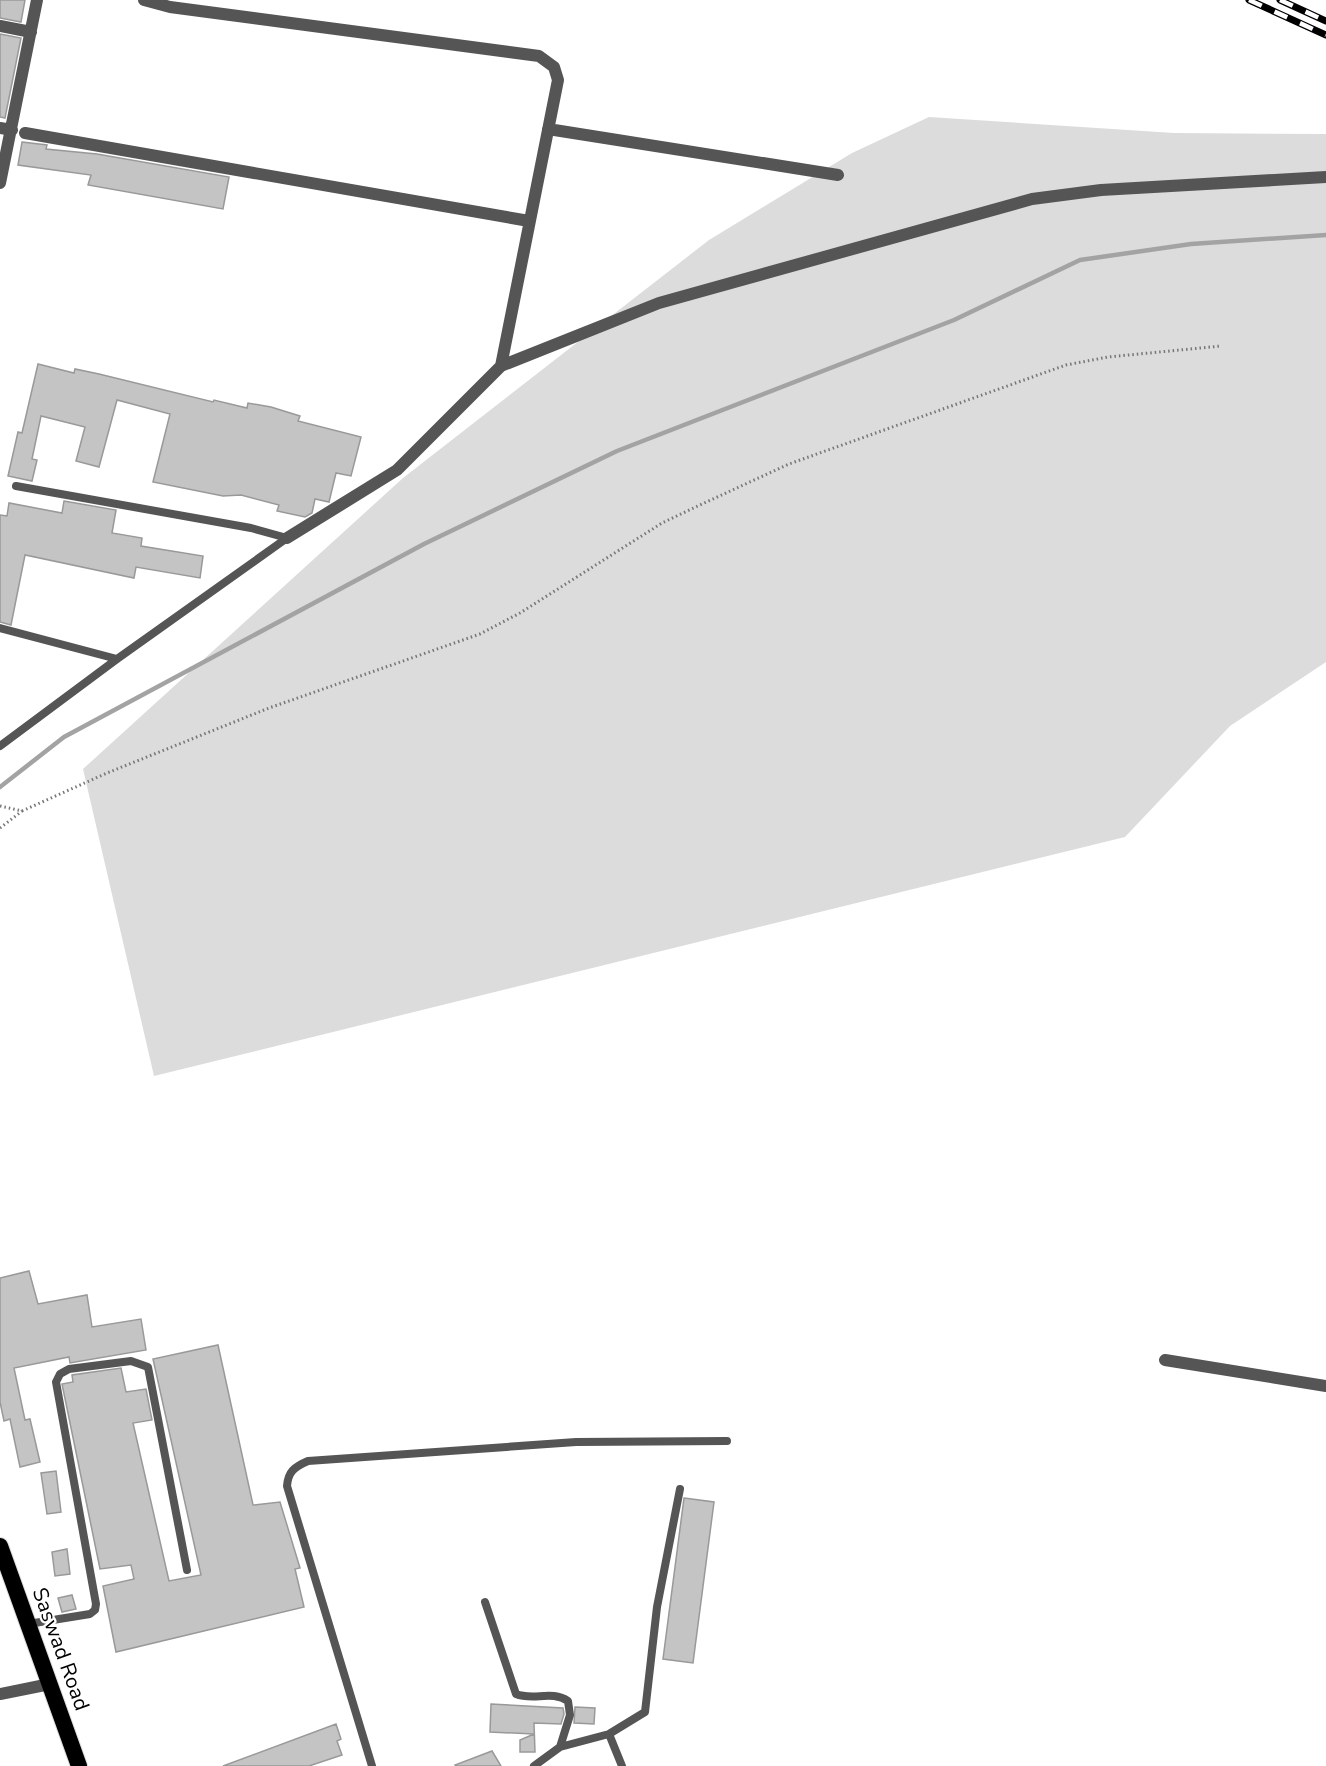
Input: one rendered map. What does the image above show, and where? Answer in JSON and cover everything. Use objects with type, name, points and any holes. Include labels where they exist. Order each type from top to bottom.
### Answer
[{"type":"highway","name":"Saswad Road","points":[[0,1546],[79,1766]]},
{"type":"street","points":[[0,183],[6,129],[37,0]]},
{"type":"street","points":[[144,0],[170,7],[539,56],[554,67],[558,80],[501,366]]},
{"type":"street","points":[[0,26],[31,32]]},
{"type":"street","points":[[548,129],[838,175]]},
{"type":"street","points":[[25,133],[529,221]]},
{"type":"street","points":[[287,538],[397,470],[501,366],[660,303],[1032,199],[1101,190],[1326,177]]},
{"type":"street","points":[[1165,1360],[1326,1386]]},
{"type":"street","points":[[0,1694],[50,1684]]},
{"type":"lane","points":[[16,486],[250,528],[287,538]]},
{"type":"lane","points":[[0,746],[287,538]]},
{"type":"lane","points":[[0,628],[117,659]]},
{"type":"lane","points":[[28,1624],[90,1614],[95,1610],[96,1604],[56,1382],[60,1374],[69,1369],[131,1361],[148,1367],[187,1570]]},
{"type":"lane","points":[[372,1766],[287,1486],[288,1474],[296,1466],[308,1461],[576,1442],[727,1442]]},
{"type":"lane","points":[[534,1766],[560,1747],[609,1734],[637,1718],[648,1706],[657,1607],[680,1489]]},
{"type":"lane","points":[[485,1602],[516,1694],[557,1696],[568,1701],[570,1715],[560,1747]]},
{"type":"lane","points":[[609,1734],[622,1766]]},
{"type":"path","points":[[0,828],[22,811],[107,773],[269,708],[480,634],[520,613],[662,523],[789,464],[1066,365],[1108,357],[1221,346]]},
{"type":"path","points":[[0,806],[22,811]]},
{"type":"shaded area","points":[[929,117],[1174,133],[1326,134],[1326,662],[1230,726],[1125,837],[154,1076],[83,769],[403,478],[709,240],[852,153]]},
{"type":"building","points":[[0,0],[25,0],[21,22],[0,18]]},
{"type":"building","points":[[0,34],[21,38],[5,118],[0,117]]},
{"type":"building","points":[[22,142],[47,145],[46,149],[97,154],[229,177],[223,209],[88,185],[91,175],[18,165]]},
{"type":"building","points":[[38,364],[74,373],[75,369],[99,374],[213,402],[214,400],[247,408],[248,403],[271,407],[300,416],[298,421],[361,437],[351,476],[336,473],[329,502],[315,499],[312,513],[305,517],[277,511],[279,505],[241,495],[223,496],[153,482],[170,414],[117,400],[99,467],[76,461],[85,427],[41,416],[32,459],[37,460],[32,481],[8,476],[18,432],[22,433]]},
{"type":"building","points":[[64,501],[116,510],[112,533],[142,538],[141,546],[203,556],[200,578],[136,567],[134,578],[25,555],[11,625],[0,622],[0,515],[7,516],[9,503],[62,513]]},
{"type":"building","points":[[29,1271],[38,1304],[87,1295],[92,1327],[141,1319],[146,1350],[70,1363],[69,1357],[14,1368],[25,1420],[30,1419],[40,1462],[20,1467],[10,1419],[4,1421],[0,1402],[0,1278]]},
{"type":"building","points":[[218,1345],[253,1505],[280,1502],[300,1568],[295,1569],[304,1607],[116,1652],[103,1586],[134,1579],[131,1565],[100,1569],[62,1384],[73,1382],[72,1375],[121,1368],[126,1392],[146,1389],[152,1420],[133,1423],[169,1581],[201,1575],[153,1359]]},
{"type":"building","points":[[56,1471],[61,1512],[47,1514],[41,1473]]},
{"type":"building","points":[[684,1498],[714,1502],[693,1663],[663,1659]]},
{"type":"building","points":[[67,1549],[70,1574],[55,1576],[52,1552]]},
{"type":"building","points":[[72,1595],[76,1609],[62,1612],[58,1598]]},
{"type":"building","points":[[491,1704],[563,1708],[564,1714],[561,1724],[534,1723],[535,1752],[520,1752],[520,1740],[534,1734],[490,1732]]},
{"type":"building","points":[[575,1707],[595,1708],[594,1724],[574,1723]]},
{"type":"building","points":[[336,1724],[341,1739],[337,1741],[342,1755],[309,1766],[223,1766]]},
{"type":"building","points":[[492,1751],[501,1766],[455,1765]]},
{"type":"waterway","points":[[0,787],[64,737],[424,544],[617,451],[954,320],[1080,260],[1191,244],[1326,235]]},
{"type":"railway","points":[[1249,0],[1326,35]]},
{"type":"railway","points":[[1280,0],[1326,21]]}]
